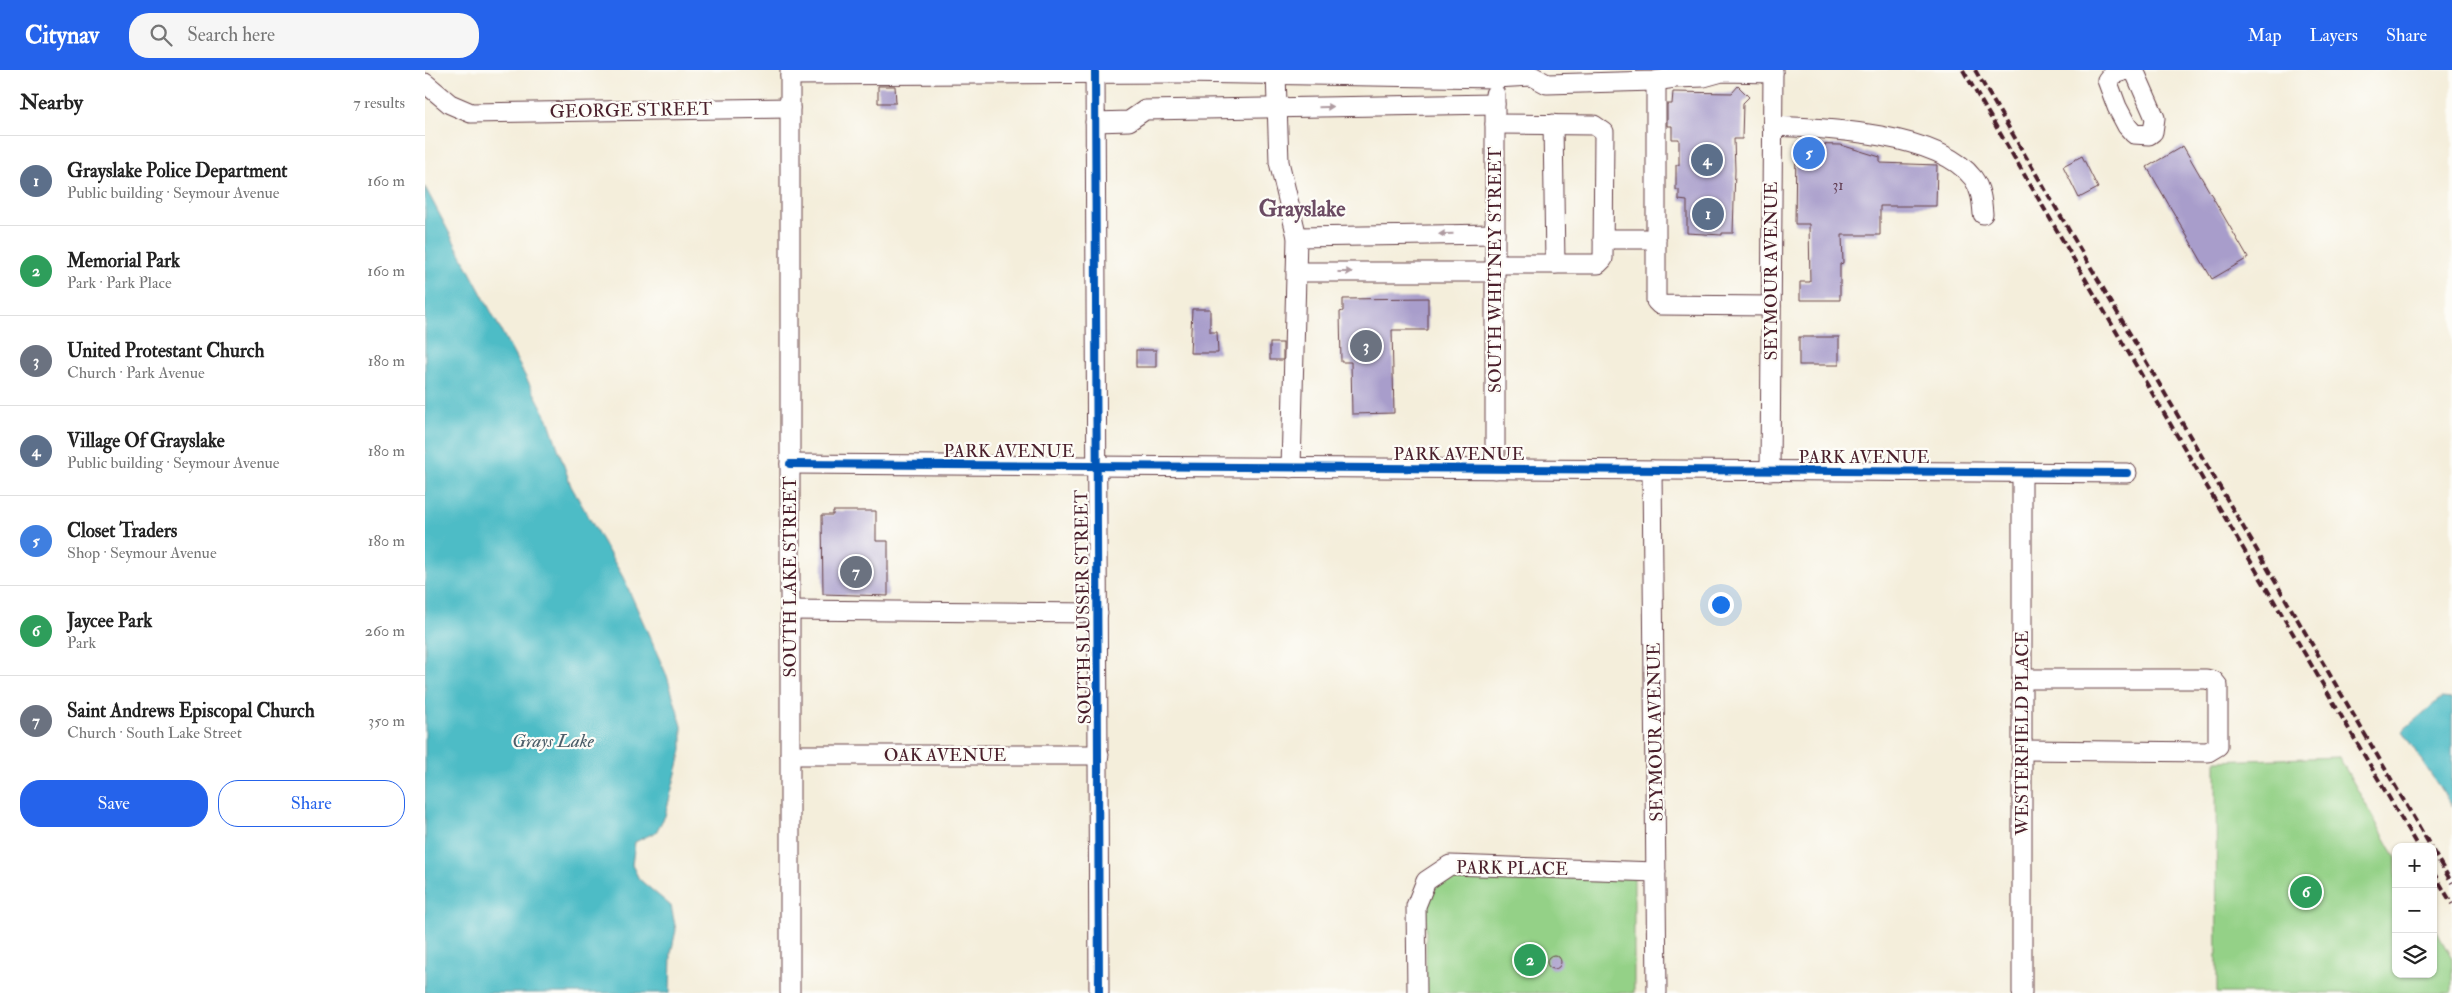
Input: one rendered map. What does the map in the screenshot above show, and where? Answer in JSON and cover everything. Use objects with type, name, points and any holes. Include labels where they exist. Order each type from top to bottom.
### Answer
[{"type":"street","points":[[2127,70],[2111,75],[2107,80],[2127,126],[2134,134],[2149,136],[2153,132],[2155,118],[2135,70]]},
{"type":"street","points":[[790,72],[1180,71],[1276,74],[1495,74],[1532,76],[1547,84],[1657,81],[1704,77],[1722,72],[1773,71]]},
{"type":"street","name":"SEYMOUR AVENUE","points":[[1770,471],[1773,71]]},
{"type":"street","name":"SOUTH LAKE STREET","points":[[790,72],[790,993]]},
{"type":"street","name":"SOUTH SLUSSER STREET","points":[[1095,72],[1099,993]]},
{"type":"street","points":[[1276,74],[1279,162],[1297,237],[1291,468]]},
{"type":"street","name":"SOUTH WHITNEY STREET","points":[[1495,74],[1495,469]]},
{"type":"street","points":[[1657,81],[1656,301],[1660,305],[1771,306]]},
{"type":"street","name":"GEORGE STREET","points":[[425,82],[450,104],[471,113],[790,108]]},
{"type":"street","points":[[1095,122],[1129,120],[1145,110],[1495,104]]},
{"type":"street","points":[[1296,272],[1598,264],[1603,259],[1604,132],[1594,125],[1495,124]]},
{"type":"street","points":[[1553,124],[1555,264]]},
{"type":"street","points":[[1772,126],[1806,127],[1873,134],[1928,148],[1949,156],[1974,178],[1981,193],[1983,214]]},
{"type":"street","points":[[1297,237],[1495,234]]},
{"type":"street","points":[[1603,239],[1656,239]]},
{"type":"street","name":"PARK AVENUE","points":[[790,464],[2127,473]]},
{"type":"street","name":"SEYMOUR AVENUE","points":[[1652,470],[1657,993]]},
{"type":"street","name":"WESTERFIELD PLACE","points":[[2022,473],[2022,993]]},
{"type":"street","points":[[790,610],[1098,613]]},
{"type":"street","points":[[2022,679],[2206,679],[2214,681],[2218,686],[2218,746],[2208,752],[2022,750]]},
{"type":"street","name":"OAK AVENUE","points":[[790,755],[1099,755]]},
{"type":"street","name":"PARK PLACE","points":[[1417,993],[1416,906],[1426,881],[1450,865],[1656,872]]},
{"type":"green space","points":[[2339,757],[2392,851],[2392,978],[2437,978],[2437,932],[2452,959],[2452,993],[2217,993],[2216,761]]},
{"type":"green space","points":[[1461,875],[1634,875],[1634,993],[1426,993],[1426,907],[1428,900],[1434,889],[1443,881]]},
{"type":"water","name":"Grays Lake","points":[[425,187],[548,419],[571,486],[624,579],[667,676],[682,726],[682,750],[665,816],[656,832],[635,842],[632,865],[639,879],[671,906],[676,930],[671,953],[670,993],[425,993]]},
{"type":"water","points":[[2441,698],[2452,699],[2452,806],[2402,731]]},
{"type":"building","points":[[878,86],[895,86],[896,103],[878,103]]},
{"type":"building","points":[[1738,86],[1749,97],[1743,103],[1742,139],[1734,139],[1733,233],[1722,233],[1722,235],[1687,233],[1687,201],[1679,200],[1679,190],[1676,190],[1676,165],[1679,165],[1679,139],[1672,139],[1672,126],[1667,126],[1667,104],[1672,104],[1673,92],[1732,93]]},
{"type":"building","points":[[1796,144],[1841,145],[1880,157],[1880,163],[1937,165],[1936,206],[1880,206],[1880,235],[1842,235],[1843,263],[1840,264],[1840,300],[1800,300],[1800,282],[1810,282],[1809,224],[1795,224]]},
{"type":"building","points":[[2183,146],[2248,258],[2212,279],[2147,167]]},
{"type":"building","points":[[2082,156],[2098,188],[2079,198],[2063,166]]},
{"type":"building","points":[[1428,298],[1428,330],[1392,330],[1394,413],[1352,414],[1351,362],[1341,362],[1340,312],[1343,311],[1343,299]]},
{"type":"building","points":[[1192,309],[1210,309],[1210,332],[1217,332],[1218,353],[1190,353]]},
{"type":"building","points":[[1799,337],[1839,337],[1839,365],[1799,365]]},
{"type":"building","points":[[1270,343],[1283,343],[1283,360],[1270,360]]},
{"type":"building","points":[[1136,350],[1156,350],[1156,367],[1136,367]]},
{"type":"building","points":[[833,511],[876,511],[876,541],[888,541],[888,596],[823,594],[822,515],[833,515]]},
{"type":"building","points":[[1554,955],[1559,957],[1561,962],[1559,967],[1554,969],[1549,967],[1547,962],[1549,957]]},
{"type":"railway","points":[[1963,70],[2416,843]]},
{"type":"railway","points":[[1975,70],[2429,843]]},
{"type":"railway","points":[[2437,858],[2452,883]]},
{"type":"railway","points":[[2437,879],[2452,904]]},
{"type":"cycle path","points":[[1095,70],[1099,993]]},
{"type":"cycle path","points":[[790,464],[2127,473]]},
{"type":"place","name":"Closet Traders","points":[[1809,153]]},
{"type":"place","name":"Village Of Grayslake","points":[[1707,160]]},
{"type":"place","name":"Grayslake Police Department","points":[[1708,214]]},
{"type":"place","name":"United Protestant Church","points":[[1366,346]]},
{"type":"place","name":"Saint Andrews Episcopal Church","points":[[856,572]]},
{"type":"place","name":"Jaycee Park","points":[[2306,892]]},
{"type":"place","name":"Memorial Park","points":[[1530,960]]},
{"type":"district","name":"Grayslake","points":[[1302,208]]}]
